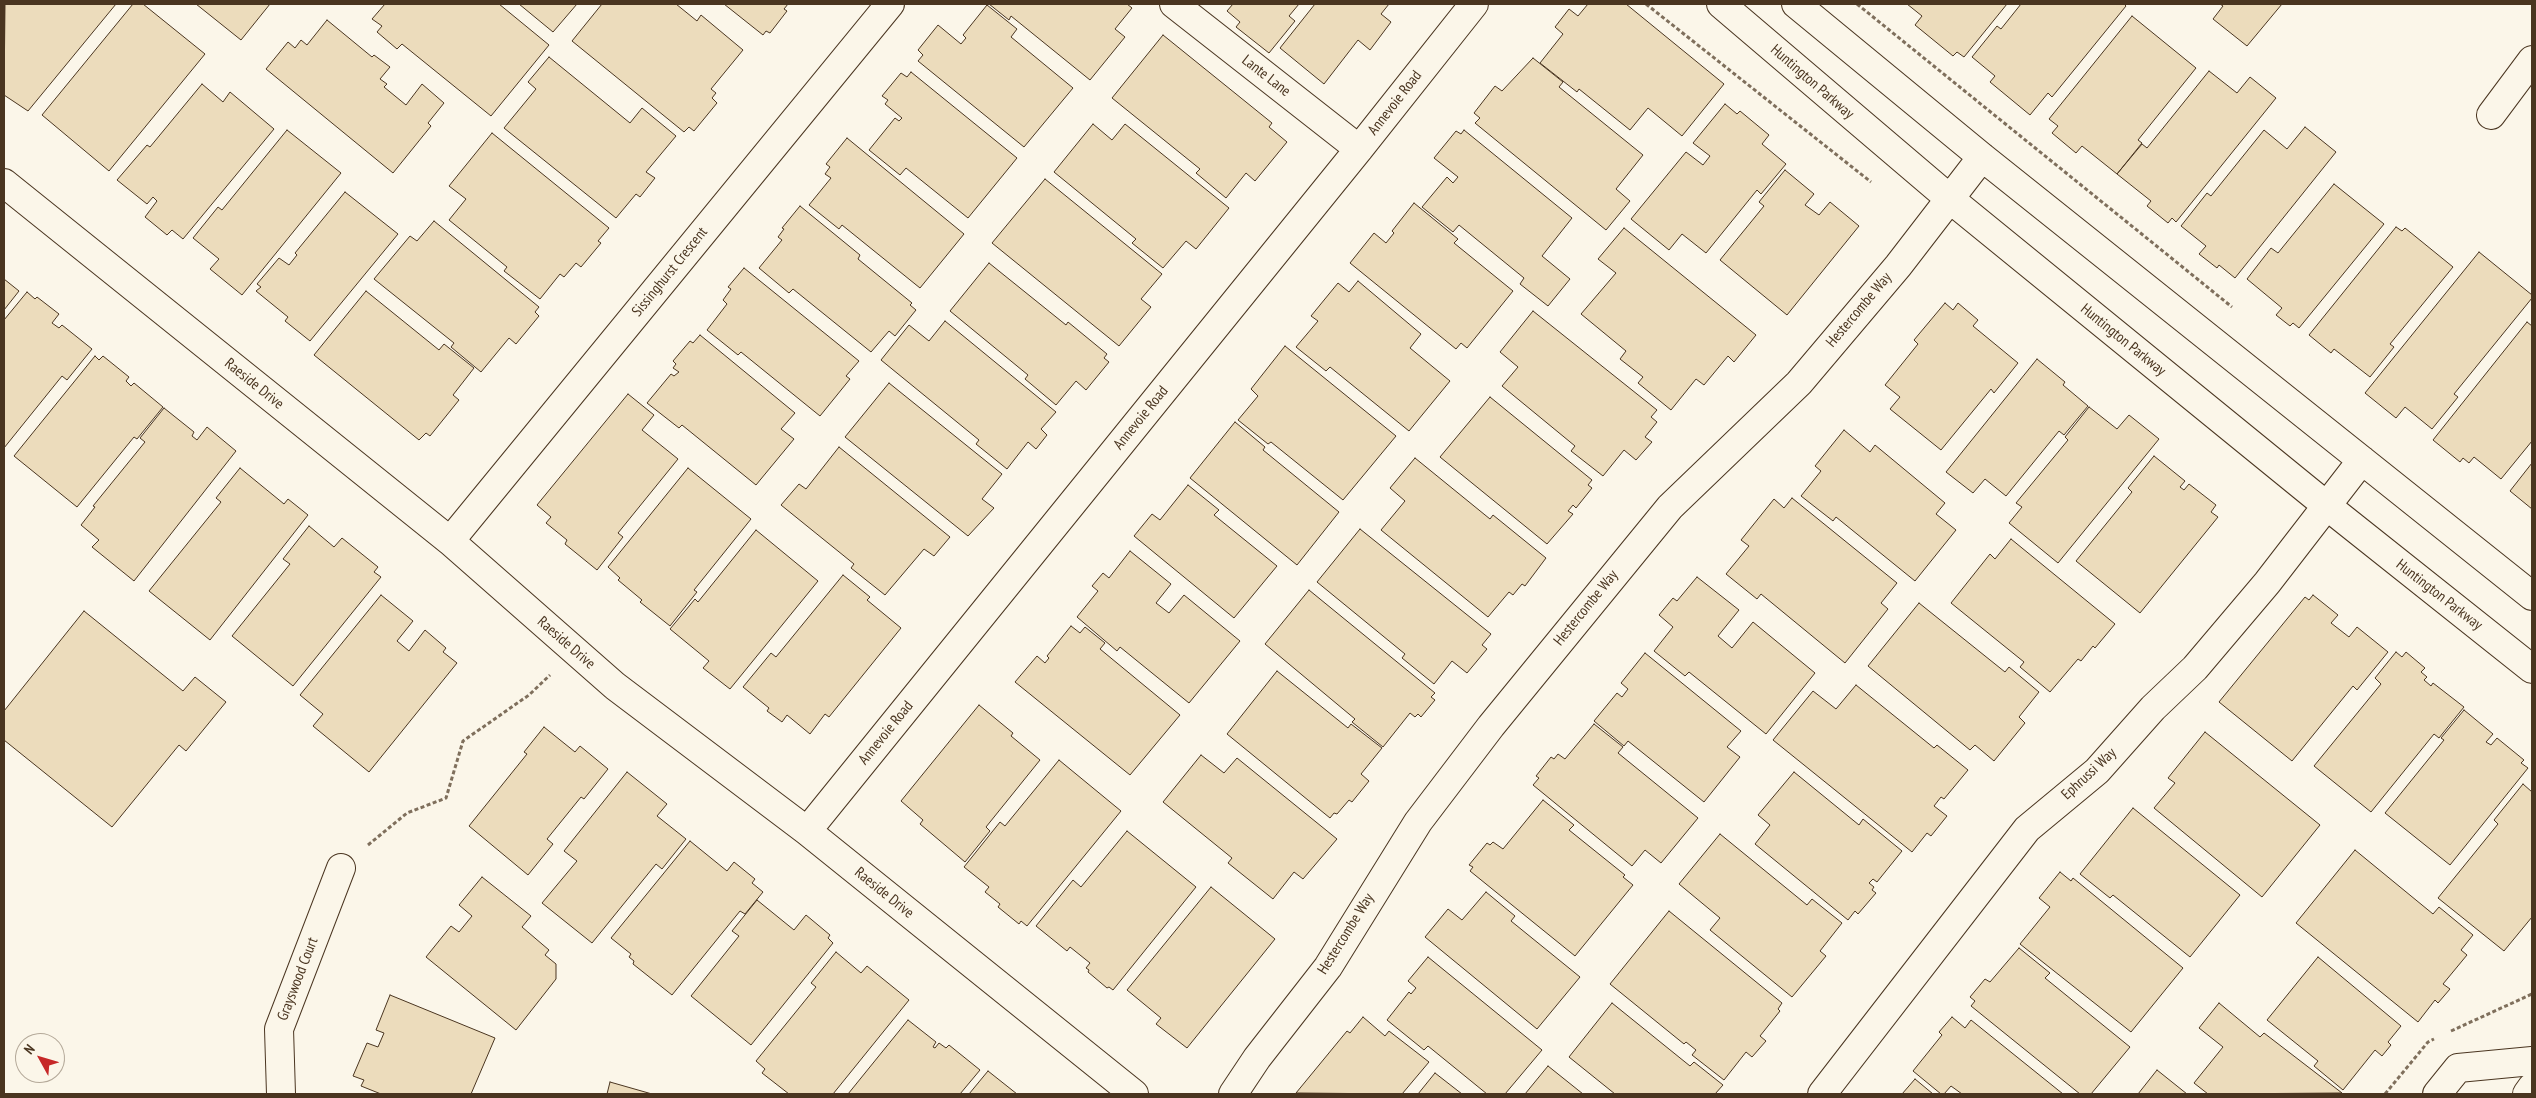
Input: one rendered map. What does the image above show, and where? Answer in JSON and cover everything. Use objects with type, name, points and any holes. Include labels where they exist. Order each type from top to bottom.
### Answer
[{"type":"street","name":"Sissinghurst Crescent","points":[[450,541],[890,4]]},
{"type":"street","name":"Lante Lane","points":[[1174,4],[1359,149]]},
{"type":"street","name":"Annevoie Road","points":[[807,831],[1359,149],[1474,4]]},
{"type":"street","name":"Huntington Parkway","points":[[1721,4],[1950,200],[2327,506],[2532,669]]},
{"type":"street","points":[[1796,4],[1982,157],[2532,596]]},
{"type":"street","points":[[2491,115],[2532,60]]},
{"type":"street","name":"Hestercombe Way","points":[[1233,1094],[1257,1058],[1328,967],[1418,822],[1491,726],[1670,507],[1799,383],[1950,200],[1982,157]]},
{"type":"street","name":"Raeside Drive","points":[[4,183],[450,541],[615,686],[807,831],[1134,1094]]},
{"type":"street","name":"Ephrussi Way","points":[[1822,1094],[2027,829],[2097,771],[2153,708],[2195,668],[2327,506],[2362,460]]},
{"type":"street","name":"Grayswood Court","points":[[281,1094],[278,1029],[340,868]]},
{"type":"street","points":[[2437,1094],[2458,1068],[2532,1061]]},
{"type":"street","points":[[2527,1094],[2532,1087]]},
{"type":"path","points":[[1857,4],[2237,311]]},
{"type":"path","points":[[340,868],[407,814],[446,798],[463,741],[529,695],[576,651]]},
{"type":"building","points":[[5,4],[116,4],[28,111],[4,95]]},
{"type":"building","points":[[133,4],[143,4],[205,54],[109,171],[42,115]]},
{"type":"building","points":[[196,4],[270,4],[241,40]]},
{"type":"building","points":[[385,4],[499,4],[549,45],[491,116],[402,44],[397,49],[377,32],[382,26],[372,19]]},
{"type":"building","points":[[519,4],[577,4],[553,32]]},
{"type":"building","points":[[602,4],[676,4],[697,21],[701,15],[743,50],[711,89],[716,93],[712,98],[717,103],[694,131],[689,127],[684,132],[572,41]]},
{"type":"building","points":[[724,4],[788,4],[784,9],[787,11],[770,33],[766,31],[763,35]]},
{"type":"building","points":[[989,4],[1127,4],[1132,8],[1115,29],[1125,37],[1090,80],[1011,16],[1009,20]]},
{"type":"building","points":[[1233,4],[1299,4],[1289,16],[1295,21],[1269,53],[1236,27],[1240,22],[1227,11]]},
{"type":"building","points":[[1315,4],[1389,4],[1381,14],[1391,22],[1370,50],[1358,40],[1324,84],[1280,48]]},
{"type":"building","points":[[1588,4],[1626,4],[1724,84],[1682,136],[1648,108],[1630,130],[1579,89],[1577,92],[1540,63],[1563,34],[1555,27],[1569,9],[1578,16]]},
{"type":"building","points":[[1907,4],[2007,4],[1964,57],[1957,52],[1953,56],[1915,25],[1922,16]]},
{"type":"building","points":[[2021,4],[2124,4],[2126,6],[2052,97],[2048,93],[2030,115],[1990,82],[1995,76],[1972,57],[1997,26],[2001,29]]},
{"type":"building","points":[[2220,4],[2282,4],[2247,46],[2213,19],[2223,6]]},
{"type":"building","points":[[987,5],[1017,29],[1011,37],[1073,88],[1024,147],[918,61],[923,55],[918,50],[938,25],[961,44],[966,38],[963,35]]},
{"type":"building","points":[[2132,16],[2196,68],[2138,140],[2142,143],[2117,174],[2082,146],[2076,153],[2052,133],[2058,126],[2049,119]]},
{"type":"building","points":[[327,20],[372,57],[374,55],[390,67],[380,79],[387,84],[384,87],[406,105],[422,84],[444,103],[428,123],[431,126],[393,173],[266,69],[288,42],[295,48],[301,40],[307,45]]},
{"type":"building","points":[[1163,35],[1272,123],[1269,127],[1287,142],[1255,181],[1246,173],[1226,198],[1196,173],[1200,169],[1112,98]]},
{"type":"building","points":[[549,57],[630,123],[642,108],[676,136],[646,172],[655,178],[640,197],[636,194],[616,218],[504,128],[536,89],[528,82]]},
{"type":"building","points":[[1533,58],[1563,82],[1559,87],[1643,155],[1616,189],[1630,201],[1606,230],[1475,123],[1480,118],[1474,113],[1495,86],[1502,91]]},
{"type":"building","points":[[2209,71],[2237,93],[2250,77],[2276,98],[2176,222],[2172,218],[2168,223],[2147,206],[2151,201],[2117,174],[2142,144],[2147,148]]},
{"type":"building","points":[[911,72],[1017,158],[968,218],[906,168],[900,175],[869,150],[895,118],[899,121],[902,118],[885,104],[888,100],[882,96],[901,73],[907,77]]},
{"type":"building","points":[[202,84],[223,102],[230,92],[274,129],[183,239],[172,230],[167,235],[145,217],[157,201],[153,197],[147,204],[117,180],[147,145],[150,147]]},
{"type":"building","points":[[1725,104],[1737,114],[1740,111],[1769,135],[1762,144],[1786,164],[1761,194],[1757,190],[1706,253],[1682,234],[1669,250],[1631,219],[1686,152],[1703,165],[1710,156],[1693,143]]},
{"type":"building","points":[[1093,124],[1112,140],[1125,124],[1229,208],[1196,249],[1186,241],[1163,268],[1132,243],[1136,239],[1054,172]]},
{"type":"building","points":[[2305,127],[2336,152],[2235,278],[2219,265],[2217,268],[2199,254],[2206,246],[2181,226],[2207,193],[2211,196],[2264,130],[2287,149]]},
{"type":"building","points":[[287,130],[341,173],[242,295],[210,269],[219,259],[193,238],[218,207],[222,210]]},
{"type":"building","points":[[1464,130],[1572,218],[1542,256],[1570,279],[1548,306],[1520,284],[1524,278],[1459,225],[1453,232],[1422,207],[1447,177],[1453,183],[1458,177],[1434,158],[1456,131],[1461,134]]},
{"type":"building","points":[[492,133],[609,228],[598,241],[601,243],[581,267],[576,263],[564,277],[560,274],[540,299],[504,271],[507,267],[449,220],[466,199],[449,186]]},
{"type":"building","points":[[847,138],[964,234],[920,288],[842,225],[839,229],[809,205],[831,178],[825,174],[830,167],[826,164]]},
{"type":"building","points":[[1785,170],[1814,194],[1805,205],[1819,215],[1830,202],[1859,226],[1787,315],[1720,260],[1764,206],[1759,202]]},
{"type":"building","points":[[1045,179],[1162,274],[1141,299],[1151,307],[1119,346],[992,243]]},
{"type":"building","points":[[2334,184],[2384,224],[2299,328],[2293,323],[2290,326],[2276,315],[2282,308],[2247,279],[2271,248],[2278,253]]},
{"type":"building","points":[[345,192],[398,234],[310,341],[285,321],[288,317],[256,291],[261,287],[257,284],[279,258],[289,265],[297,255],[295,253]]},
{"type":"building","points":[[1414,203],[1458,239],[1454,243],[1513,291],[1467,348],[1461,343],[1456,349],[1350,263],[1374,233],[1386,243],[1394,233],[1392,231]]},
{"type":"building","points":[[800,206],[860,255],[858,259],[912,303],[910,305],[916,310],[895,336],[889,331],[871,352],[793,289],[789,293],[759,268],[782,240],[778,237],[784,229],[782,228]]},
{"type":"building","points":[[434,221],[539,307],[535,312],[539,316],[516,344],[509,338],[481,372],[451,347],[454,343],[374,279],[410,236],[417,241]]},
{"type":"building","points":[[2396,227],[2402,231],[2405,228],[2453,267],[2390,344],[2394,347],[2370,377],[2334,349],[2331,353],[2309,335]]},
{"type":"building","points":[[1624,228],[1756,335],[1734,362],[1728,356],[1704,385],[1696,379],[1671,410],[1638,383],[1643,377],[1620,359],[1626,351],[1581,314],[1616,273],[1598,259]]},
{"type":"building","points":[[2479,252],[2532,295],[2532,298],[2454,394],[2458,397],[2432,429],[2405,407],[2396,418],[2365,393]]},
{"type":"building","points":[[989,263],[1066,325],[1068,322],[1107,354],[1104,358],[1109,362],[1086,390],[1076,381],[1056,405],[1025,379],[1028,375],[950,311]]},
{"type":"building","points":[[744,268],[859,361],[846,376],[850,379],[820,416],[741,352],[738,355],[707,330],[727,304],[723,300],[731,289],[728,287]]},
{"type":"building","points":[[4,279],[19,291],[4,310]]},
{"type":"building","points":[[1358,281],[1421,334],[1410,348],[1450,381],[1409,431],[1330,367],[1326,371],[1296,347],[1318,321],[1311,316],[1338,283],[1349,292]]},
{"type":"building","points":[[366,291],[439,350],[444,344],[474,368],[453,395],[459,400],[430,436],[426,433],[419,440],[314,355]]},
{"type":"building","points":[[27,292],[35,299],[37,297],[59,314],[52,323],[59,328],[62,325],[92,349],[67,380],[62,376],[4,448],[4,320]]},
{"type":"building","points":[[1945,303],[1953,310],[1958,303],[1978,320],[1973,326],[2018,363],[1994,393],[1991,389],[1941,450],[1890,409],[1900,397],[1885,385],[1918,344],[1914,340]]},
{"type":"building","points":[[1533,311],[1657,410],[1651,417],[1657,422],[1645,437],[1652,442],[1636,460],[1624,450],[1603,476],[1571,451],[1575,446],[1502,386],[1518,367],[1500,352]]},
{"type":"building","points":[[945,321],[1056,412],[1041,429],[1047,435],[1036,449],[1028,442],[1007,469],[976,444],[979,440],[881,360],[909,325],[929,341]]},
{"type":"building","points":[[2527,322],[2532,326],[2532,441],[2501,479],[2474,457],[2469,463],[2463,458],[2460,462],[2433,440]]},
{"type":"building","points":[[700,335],[795,413],[781,429],[794,439],[756,485],[682,425],[679,428],[647,403],[671,374],[674,376],[679,372],[673,368],[676,364],[673,361],[690,341],[693,343]]},
{"type":"building","points":[[1285,346],[1396,436],[1343,500],[1271,442],[1268,444],[1238,420],[1258,396],[1251,389]]},
{"type":"building","points":[[95,356],[99,360],[103,356],[129,377],[126,381],[131,386],[134,383],[163,407],[137,439],[134,437],[77,507],[14,456]]},
{"type":"building","points":[[2037,359],[2065,382],[2063,385],[2088,406],[2064,435],[2059,431],[2006,496],[1985,479],[1973,493],[1946,472]]},
{"type":"building","points":[[889,383],[1002,474],[982,499],[994,508],[968,536],[845,437]]},
{"type":"building","points":[[628,394],[654,415],[642,430],[678,459],[618,533],[623,537],[597,570],[565,544],[567,540],[546,523],[551,517],[537,505]]},
{"type":"building","points":[[1490,397],[1592,480],[1588,485],[1592,488],[1576,508],[1573,505],[1568,511],[1573,514],[1547,544],[1440,457]]},
{"type":"building","points":[[2089,407],[2117,429],[2129,415],[2159,439],[2058,563],[2009,523],[2022,507],[2016,503],[2068,440],[2065,437]]},
{"type":"building","points":[[164,408],[194,432],[192,436],[197,440],[207,427],[236,451],[134,581],[92,547],[99,540],[81,525],[95,507],[93,506],[145,442],[140,438]]},
{"type":"building","points":[[1235,422],[1265,447],[1263,450],[1339,512],[1297,565],[1190,478]]},
{"type":"building","points":[[1844,430],[1870,452],[1875,445],[1945,503],[1936,514],[1956,530],[1915,581],[1836,517],[1833,521],[1801,496],[1821,471],[1815,466]]},
{"type":"building","points":[[839,447],[950,537],[934,556],[924,549],[885,595],[851,568],[854,564],[781,505],[799,484],[806,489]]},
{"type":"building","points":[[2154,456],[2185,481],[2180,487],[2184,490],[2189,484],[2216,505],[2211,512],[2218,517],[2140,613],[2076,561],[2132,492],[2128,488]]},
{"type":"building","points":[[1415,458],[1490,519],[1493,515],[1546,558],[1525,586],[1522,584],[1513,595],[1509,592],[1488,617],[1381,530],[1405,501],[1390,488]]},
{"type":"building","points":[[2532,463],[2532,509],[2510,491]]},
{"type":"building","points":[[240,468],[284,504],[288,499],[308,515],[210,640],[149,591],[221,502],[216,498]]},
{"type":"building","points":[[688,468],[751,519],[694,590],[697,592],[670,626],[640,602],[642,600],[618,580],[620,578],[608,567]]},
{"type":"building","points":[[1188,485],[1219,510],[1214,515],[1277,566],[1234,618],[1134,536],[1152,514],[1160,520]]},
{"type":"building","points":[[1792,498],[1897,583],[1881,603],[1888,609],[1845,663],[1761,594],[1757,599],[1726,574],[1749,546],[1741,540],[1774,499],[1784,508]]},
{"type":"building","points":[[309,526],[334,547],[342,538],[378,567],[374,572],[381,577],[293,686],[232,636],[290,564],[283,559]]},
{"type":"building","points":[[1360,529],[1491,634],[1482,645],[1487,649],[1467,673],[1452,661],[1434,684],[1402,658],[1405,654],[1317,582]]},
{"type":"building","points":[[756,530],[818,581],[730,689],[703,668],[709,661],[670,629],[695,599],[698,602]]},
{"type":"building","points":[[2011,539],[2115,624],[2095,648],[2093,646],[2081,661],[2078,659],[2050,692],[2020,667],[2024,662],[1951,603],[1990,554],[1995,559]]},
{"type":"building","points":[[1130,551],[1171,584],[1156,603],[1169,613],[1184,595],[1240,641],[1189,703],[1120,647],[1117,651],[1077,617],[1098,591],[1092,586],[1103,573],[1109,578]]},
{"type":"building","points":[[843,575],[870,597],[867,600],[901,628],[829,717],[825,714],[810,734],[787,715],[782,722],[767,711],[769,708],[743,687],[771,653],[776,657]]},
{"type":"building","points":[[1697,577],[1739,610],[1718,636],[1732,648],[1753,622],[1815,673],[1766,734],[1689,672],[1685,676],[1654,651],[1673,627],[1659,615],[1673,598],[1677,601]]},
{"type":"building","points":[[1309,590],[1435,693],[1431,697],[1435,700],[1421,717],[1418,714],[1415,717],[1410,713],[1383,747],[1352,722],[1355,719],[1265,644]]},
{"type":"building","points":[[381,595],[413,621],[397,641],[409,651],[425,630],[446,648],[443,652],[457,663],[369,772],[313,726],[323,714],[300,695]]},
{"type":"building","points":[[2313,595],[2338,615],[2331,623],[2349,637],[2357,627],[2388,652],[2357,690],[2353,686],[2292,761],[2219,702],[2305,597],[2309,600]]},
{"type":"building","points":[[1919,603],[2005,672],[2009,667],[2039,692],[2019,717],[2025,723],[1994,761],[1975,745],[1970,750],[1868,666]]},
{"type":"building","points":[[84,611],[183,691],[195,677],[226,702],[186,751],[179,745],[112,827],[4,740],[4,711]]},
{"type":"building","points":[[1071,626],[1080,633],[1085,627],[1105,643],[1100,649],[1180,715],[1130,775],[1015,682],[1037,656],[1045,663],[1049,658],[1047,656]]},
{"type":"building","points":[[2396,652],[2402,657],[2406,652],[2425,668],[2421,672],[2427,677],[2424,680],[2431,686],[2433,683],[2464,707],[2439,738],[2434,734],[2371,812],[2314,766],[2381,684],[2375,678]]},
{"type":"building","points":[[1645,653],[1741,731],[1727,747],[1740,757],[1704,802],[1628,741],[1624,746],[1594,721],[1617,693],[1622,697],[1628,689],[1621,683]]},
{"type":"building","points":[[1277,671],[1348,728],[1351,724],[1382,748],[1361,774],[1369,781],[1352,802],[1349,800],[1337,814],[1334,813],[1330,818],[1227,734]]},
{"type":"building","points":[[1856,685],[1934,748],[1937,745],[1968,770],[1944,799],[1941,797],[1934,806],[1947,816],[1931,836],[1927,833],[1912,852],[1773,740],[1813,691],[1836,709]]},
{"type":"building","points":[[979,705],[1013,733],[1011,736],[1040,760],[986,827],[990,831],[965,862],[920,824],[923,820],[901,801]]},
{"type":"building","points":[[2464,710],[2493,734],[2486,742],[2491,745],[2497,738],[2524,760],[2521,763],[2528,768],[2450,865],[2385,813],[2444,740],[2441,738]]},
{"type":"building","points":[[1594,724],[1623,747],[1618,753],[1698,818],[1661,863],[1645,850],[1632,866],[1533,785],[1539,778],[1536,776],[1551,757],[1554,759],[1558,754],[1565,759]]},
{"type":"building","points":[[544,727],[575,752],[580,746],[608,769],[584,799],[581,797],[547,839],[553,844],[528,875],[469,826],[527,754],[524,752]]},
{"type":"building","points":[[2205,732],[2320,825],[2262,897],[2154,808],[2175,783],[2168,778]]},
{"type":"building","points":[[1201,755],[1224,773],[1237,758],[1337,839],[1303,879],[1294,872],[1273,899],[1228,863],[1232,858],[1163,802]]},
{"type":"building","points":[[1059,760],[1121,811],[1027,926],[1021,921],[1019,924],[998,907],[1000,904],[985,892],[989,887],[964,867],[1000,822],[1005,826]]},
{"type":"building","points":[[627,772],[667,804],[657,816],[686,839],[662,869],[656,864],[592,943],[542,903],[577,861],[564,851]]},
{"type":"building","points":[[1794,772],[1859,825],[1863,819],[1902,851],[1877,882],[1873,879],[1869,883],[1874,887],[1872,890],[1876,893],[1858,914],[1855,911],[1848,920],[1755,844],[1770,825],[1758,815]]},
{"type":"building","points":[[2523,784],[2532,792],[2532,917],[2504,951],[2438,898],[2498,824],[2494,820]]},
{"type":"building","points":[[1543,800],[1574,825],[1569,830],[1625,875],[1623,877],[1633,885],[1575,956],[1470,871],[1473,867],[1469,865],[1487,843],[1490,845],[1493,842],[1503,849]]},
{"type":"building","points":[[2133,808],[2240,895],[2190,957],[2113,895],[2110,898],[2080,874]]},
{"type":"building","points":[[1127,831],[1196,887],[1113,990],[1109,987],[1107,988],[1088,972],[1089,970],[1086,968],[1090,963],[1070,947],[1067,951],[1036,926],[1073,880],[1081,887]]},
{"type":"building","points":[[1720,834],[1807,905],[1812,899],[1842,923],[1820,951],[1826,956],[1792,997],[1710,930],[1720,918],[1679,884]]},
{"type":"building","points":[[690,841],[727,871],[734,862],[755,879],[752,883],[763,892],[745,914],[740,911],[672,995],[633,964],[634,961],[629,957],[631,954],[611,938]]},
{"type":"building","points":[[2355,850],[2433,914],[2439,907],[2473,935],[2461,950],[2467,955],[2443,984],[2450,989],[2438,1003],[2435,1000],[2418,1022],[2296,923]]},
{"type":"building","points":[[2060,872],[2071,881],[2073,878],[2183,968],[2131,1032],[2020,944],[2050,907],[2039,898]]},
{"type":"building","points":[[482,877],[531,916],[522,927],[549,950],[545,955],[556,964],[556,979],[516,1030],[426,957],[451,926],[459,932],[472,916],[459,905]]},
{"type":"building","points":[[1211,887],[1275,939],[1187,1048],[1156,1024],[1161,1018],[1127,990]]},
{"type":"building","points":[[1486,892],[1515,916],[1511,921],[1580,977],[1537,1029],[1425,937],[1448,909],[1462,920]]},
{"type":"building","points":[[757,900],[794,930],[806,915],[830,935],[828,938],[833,943],[751,1045],[691,996],[739,936],[732,931]]},
{"type":"building","points":[[1669,911],[1782,1003],[1778,1009],[1780,1011],[1760,1036],[1766,1041],[1752,1057],[1746,1052],[1724,1080],[1692,1055],[1696,1050],[1686,1042],[1684,1044],[1610,984]]},
{"type":"building","points":[[2019,948],[2050,973],[2045,978],[2130,1047],[2091,1094],[2080,1094],[1971,1006],[1975,1001],[1970,997],[1985,979],[1990,982]]},
{"type":"building","points":[[836,952],[861,973],[867,966],[909,1000],[833,1094],[789,1094],[762,1073],[765,1069],[756,1061],[816,987],[811,983]]},
{"type":"building","points":[[1428,957],[1542,1050],[1505,1094],[1487,1094],[1428,1046],[1424,1050],[1387,1020],[1409,992],[1411,994],[1416,988],[1408,981]]},
{"type":"building","points":[[2318,957],[2401,1026],[2388,1042],[2391,1045],[2382,1056],[2375,1050],[2343,1090],[2314,1066],[2318,1061],[2267,1020]]},
{"type":"building","points":[[390,995],[495,1038],[471,1094],[381,1094],[361,1086],[364,1080],[353,1076],[367,1043],[378,1047],[384,1033],[376,1030]]},
{"type":"building","points":[[1612,1003],[1690,1066],[1694,1062],[1723,1085],[1715,1094],[1615,1094],[1569,1057]]},
{"type":"building","points":[[2219,1003],[2260,1037],[2264,1033],[2342,1093],[2208,1094],[2194,1083],[2223,1047],[2199,1028]]},
{"type":"building","points":[[1363,1017],[1385,1036],[1389,1031],[1429,1062],[1402,1094],[1296,1093],[1347,1031],[1350,1033]]},
{"type":"building","points":[[1952,1017],[1965,1028],[1971,1020],[2063,1094],[1962,1094],[1951,1086],[1944,1094],[1941,1094],[1913,1071],[1942,1035],[1939,1032]]},
{"type":"building","points":[[908,1020],[936,1042],[933,1047],[935,1048],[939,1043],[946,1048],[949,1045],[980,1070],[960,1094],[848,1094]]},
{"type":"building","points":[[1548,1066],[1583,1094],[1525,1094]]},
{"type":"building","points":[[2157,1070],[2187,1094],[2138,1094]]},
{"type":"building","points":[[988,1071],[1017,1094],[969,1094]]},
{"type":"building","points":[[1435,1073],[1462,1094],[1418,1094]]},
{"type":"building","points":[[1915,1079],[1933,1094],[1902,1094]]},
{"type":"building","points":[[610,1082],[652,1094],[607,1094]]}]
